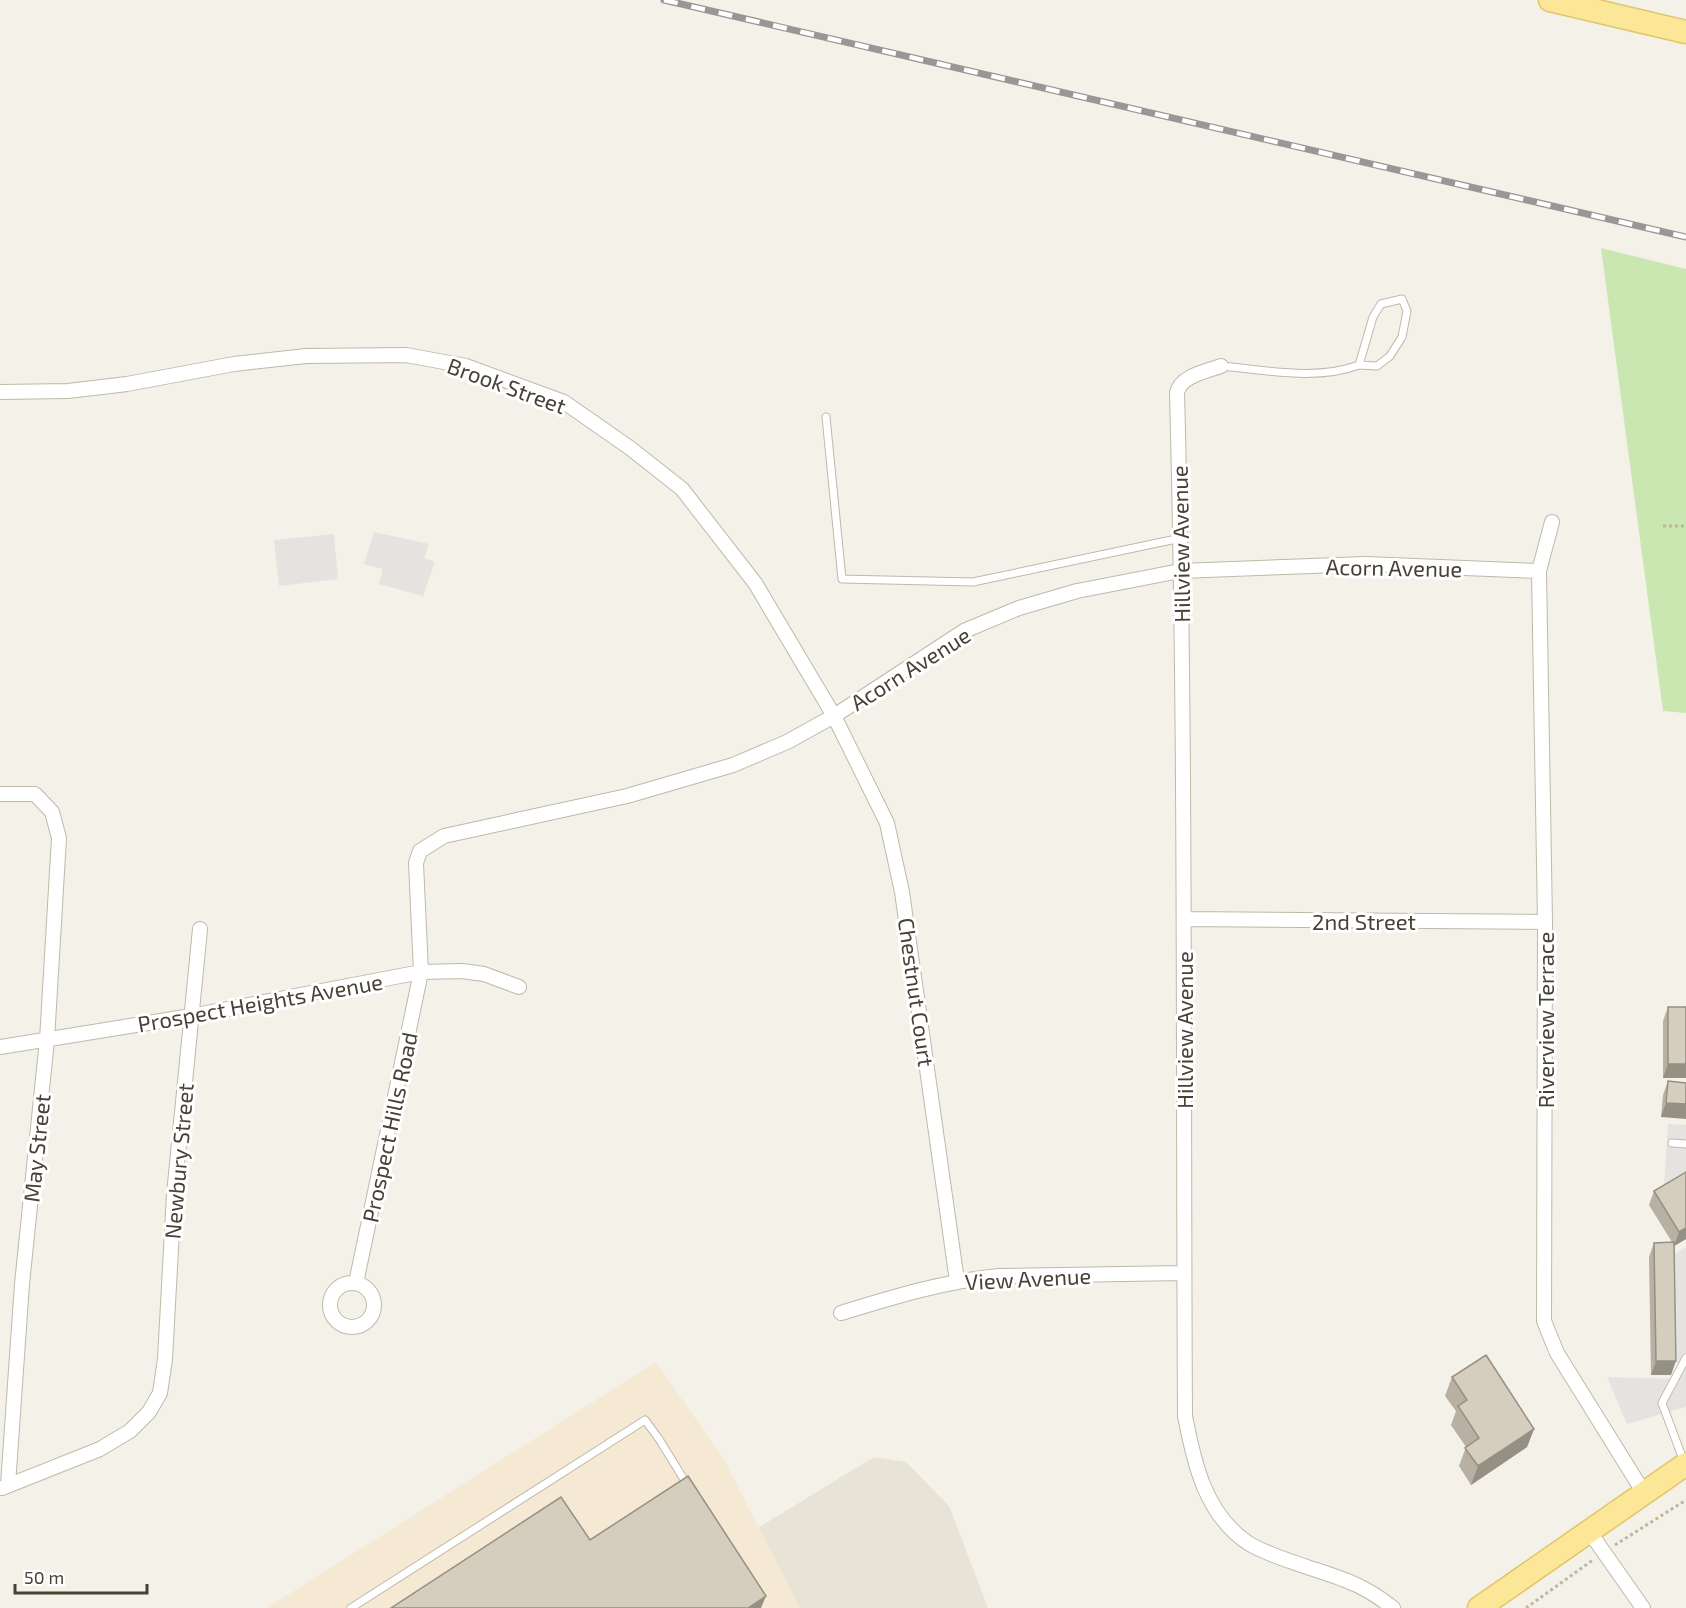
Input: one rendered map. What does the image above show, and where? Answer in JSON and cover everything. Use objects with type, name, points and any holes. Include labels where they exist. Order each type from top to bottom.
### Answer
[{"type":"main road","points":[[1550,0],[1686,32]]},
{"type":"main road","points":[[1479,1608],[1685,1464]]},
{"type":"street","name":"Brook Street","points":[[0,392],[68,391],[104,387],[234,364],[306,356],[406,355],[466,366],[564,402],[630,448],[682,489],[755,583],[834,716]]},
{"type":"street","name":"Hillview Avenue","points":[[1221,366],[1183,381],[1178,387],[1184,919],[1185,1416],[1198,1474],[1211,1504],[1247,1542],[1284,1559],[1356,1583],[1393,1608]]},
{"type":"street","name":"Riverview Terrace","points":[[1552,522],[1539,571],[1545,922],[1544,1321],[1557,1353],[1644,1493]]},
{"type":"street","name":"Acorn Avenue","points":[[421,972],[416,863],[420,851],[444,836],[627,796],[734,765],[787,742],[834,716],[964,632],[1019,608],[1077,591],[1180,571],[1366,564],[1539,571]]},
{"type":"street","name":"Chestnut Court","points":[[834,716],[887,823],[902,892],[957,1281]]},
{"type":"street","name":"May Street","points":[[0,794],[35,794],[52,812],[58,838],[47,1040],[4,1487]]},
{"type":"street","name":"2nd Street","points":[[1184,919],[1545,922]]},
{"type":"street","name":"Newbury Street","points":[[4,1487],[100,1449],[130,1431],[149,1412],[160,1393],[165,1359],[174,1194],[200,929]]},
{"type":"street","name":"Prospect Heights Avenue","points":[[0,1047],[191,1016],[421,972],[462,971],[484,974],[519,987]]},
{"type":"street","name":"Prospect Hills Road","points":[[356,1283],[421,972]]},
{"type":"street","name":"View Avenue","points":[[841,1313],[902,1294],[957,1281],[999,1276],[1184,1273]]},
{"type":"street","points":[[1589,1531],[1643,1608]]},
{"type":"lane","points":[[1221,366],[1287,373],[1342,371],[1359,364],[1377,366],[1390,356],[1402,337],[1407,311],[1402,299],[1381,304],[1373,317],[1359,364]]},
{"type":"lane","points":[[826,417],[842,579],[973,582],[1181,538]]},
{"type":"lane","points":[[1672,1143],[1686,1144]]},
{"type":"lane","points":[[1685,1464],[1662,1403],[1686,1358]]},
{"type":"lane","points":[[351,1608],[645,1420],[690,1489]]},
{"type":"path","points":[[1663,526],[1686,526]]},
{"type":"shaded area","points":[[374,532],[429,544],[424,558],[435,562],[423,596],[379,584],[383,569],[364,564]]},
{"type":"shaded area","points":[[334,534],[338,579],[279,586],[274,540]]},
{"type":"shaded area","points":[[1668,1124],[1686,1125],[1686,1175],[1664,1186]]},
{"type":"shaded area","points":[[1686,1247],[1686,1407],[1627,1424],[1607,1377],[1678,1379],[1675,1254]]},
{"type":"shaded area","points":[[656,1362],[723,1458],[800,1608],[267,1608]]},
{"type":"shaded area","points":[[874,1457],[906,1462],[949,1506],[988,1608],[800,1608],[758,1528]]},
{"type":"green space","points":[[1601,248],[1686,269],[1686,713],[1663,711]]},
{"type":"building","points":[[1668,1007],[1686,1007],[1686,1064],[1668,1064]]},
{"type":"building","points":[[1668,1081],[1686,1083],[1686,1104],[1666,1103]]},
{"type":"building","points":[[1686,1172],[1686,1228],[1679,1232],[1654,1191]]},
{"type":"building","points":[[1674,1242],[1676,1361],[1656,1361],[1654,1243]]},
{"type":"building","points":[[1486,1355],[1534,1429],[1478,1466],[1465,1448],[1479,1438],[1458,1406],[1467,1400],[1452,1377]]},
{"type":"building","points":[[688,1476],[766,1596],[748,1608],[391,1608],[561,1497],[590,1540]]},
{"type":"railway","points":[[664,0],[1686,237]]}]
